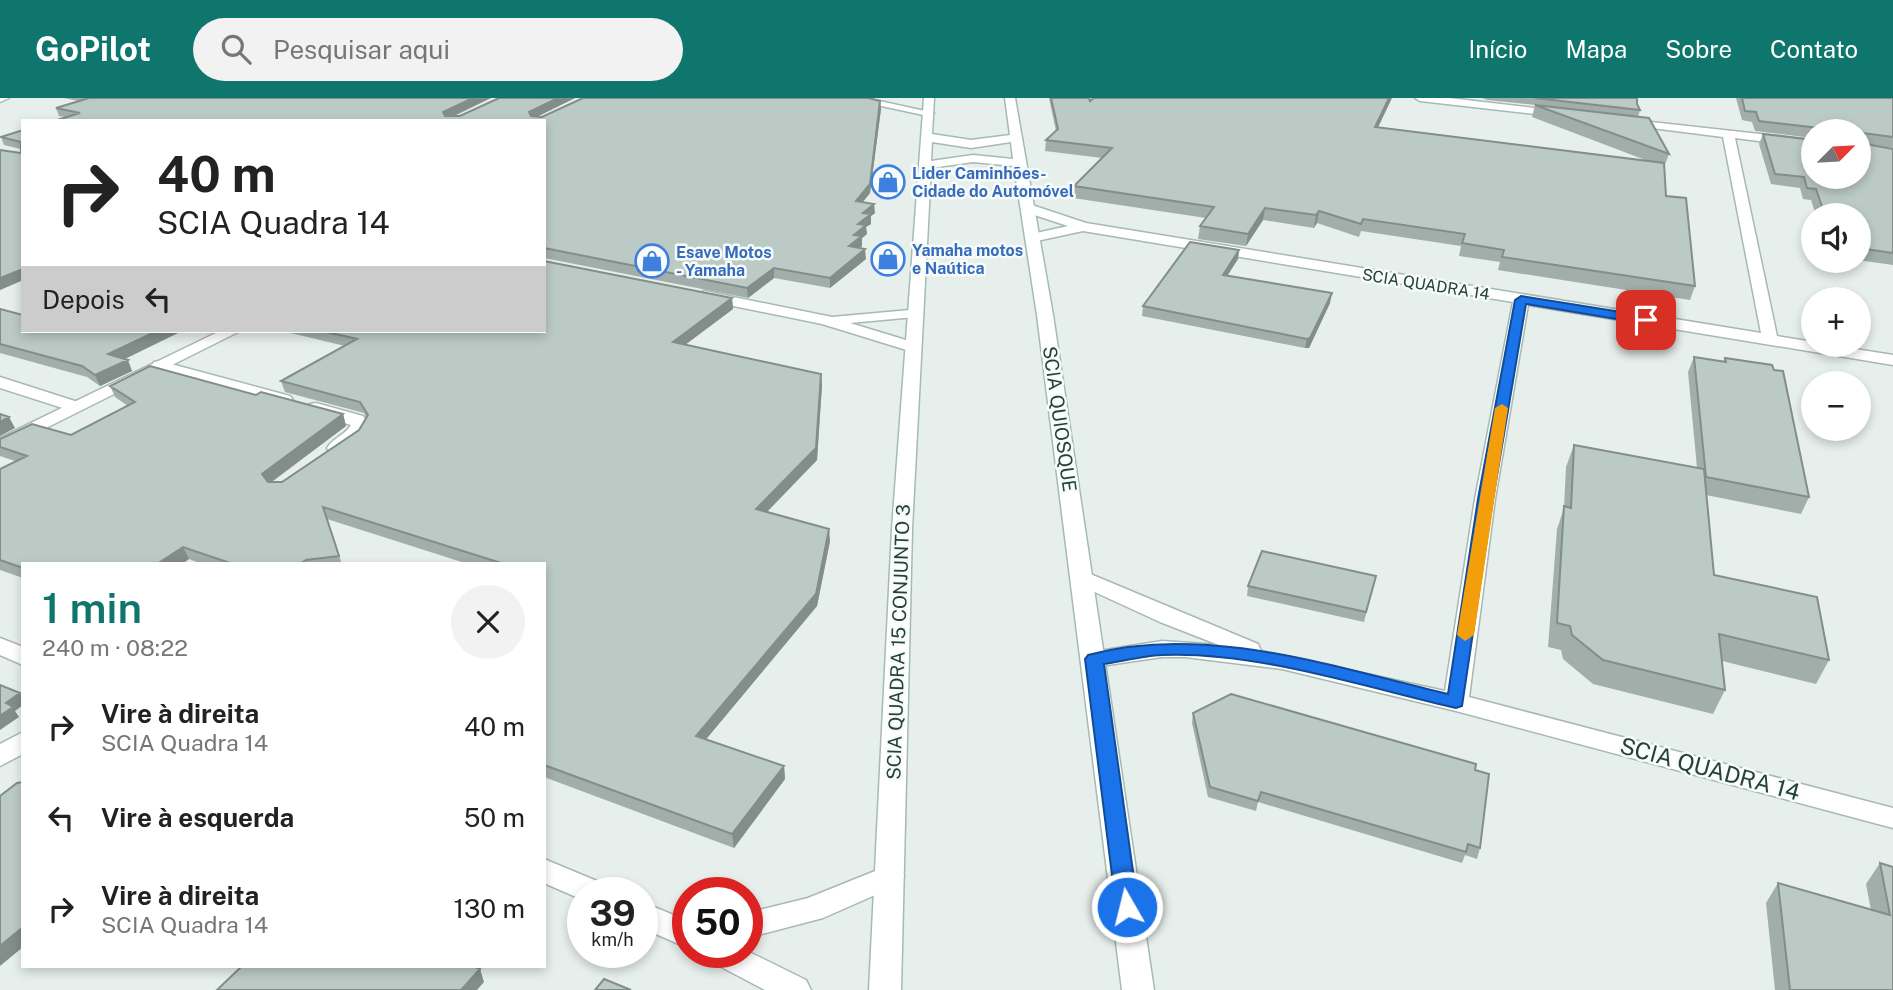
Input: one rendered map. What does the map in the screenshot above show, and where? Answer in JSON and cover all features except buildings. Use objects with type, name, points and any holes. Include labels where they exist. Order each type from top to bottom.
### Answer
[{"type":"street","points":[[849,98],[878,102],[928,103]]},
{"type":"street","name":"SCIA QUIOSQUE","points":[[1010,98],[1083,578],[1138,990]]},
{"type":"street","points":[[1420,98],[1567,115]]},
{"type":"street","name":"SCIA QUADRA 15 CONJUNTO 3","points":[[885,990],[902,529],[928,103]]},
{"type":"street","points":[[1607,120],[1801,143]]},
{"type":"street","points":[[1728,134],[1770,340]]},
{"type":"street","points":[[926,136],[958,145],[988,144],[1016,137]]},
{"type":"street","points":[[926,166],[965,158],[989,158],[1020,163]]},
{"type":"street","name":"SCIA QUADRA 14","points":[[1029,222],[1084,227],[1893,360]]},
{"type":"street","name":"SCIA QUADRA 14","points":[[1029,222],[1084,227]]},
{"type":"street","points":[[692,293],[825,320],[914,329]]},
{"type":"street","points":[[1456,702],[1485,499],[1521,300]]},
{"type":"street","points":[[825,320],[914,329]]},
{"type":"street","points":[[0,444],[228,333]]},
{"type":"street","points":[[160,366],[357,419],[360,425],[354,435],[322,457]]},
{"type":"street","points":[[0,382],[75,407]]},
{"type":"street","name":"SCIA QUADRA 14","points":[[1083,578],[1168,617],[1282,661]]},
{"type":"street","points":[[0,646],[21,656]]},
{"type":"street","name":"SCIA QUADRA 14","points":[[1094,659],[1185,649],[1282,661],[1456,702],[1893,818]]},
{"type":"street","points":[[0,757],[21,742]]},
{"type":"street","points":[[546,871],[567,880]]},
{"type":"street","points":[[763,922],[813,909],[890,876]]},
{"type":"street","points":[[752,968],[795,990]]},
{"type":"slow traffic","points":[[1465,635],[1485,499],[1502,408]]},
{"type":"place","name":"Lider Caminhões- Cidade do Automóvel","points":[[888,182]]},
{"type":"place","name":"Yamaha motos e Naútica","points":[[888,259]]},
{"type":"place","name":"Esave Motos - Yamaha","points":[[652,261]]},
{"type":"route","points":[[1127,907],[1094,659],[1162,649],[1185,649],[1282,661],[1456,702],[1485,499],[1521,300],[1646,320]]}]
